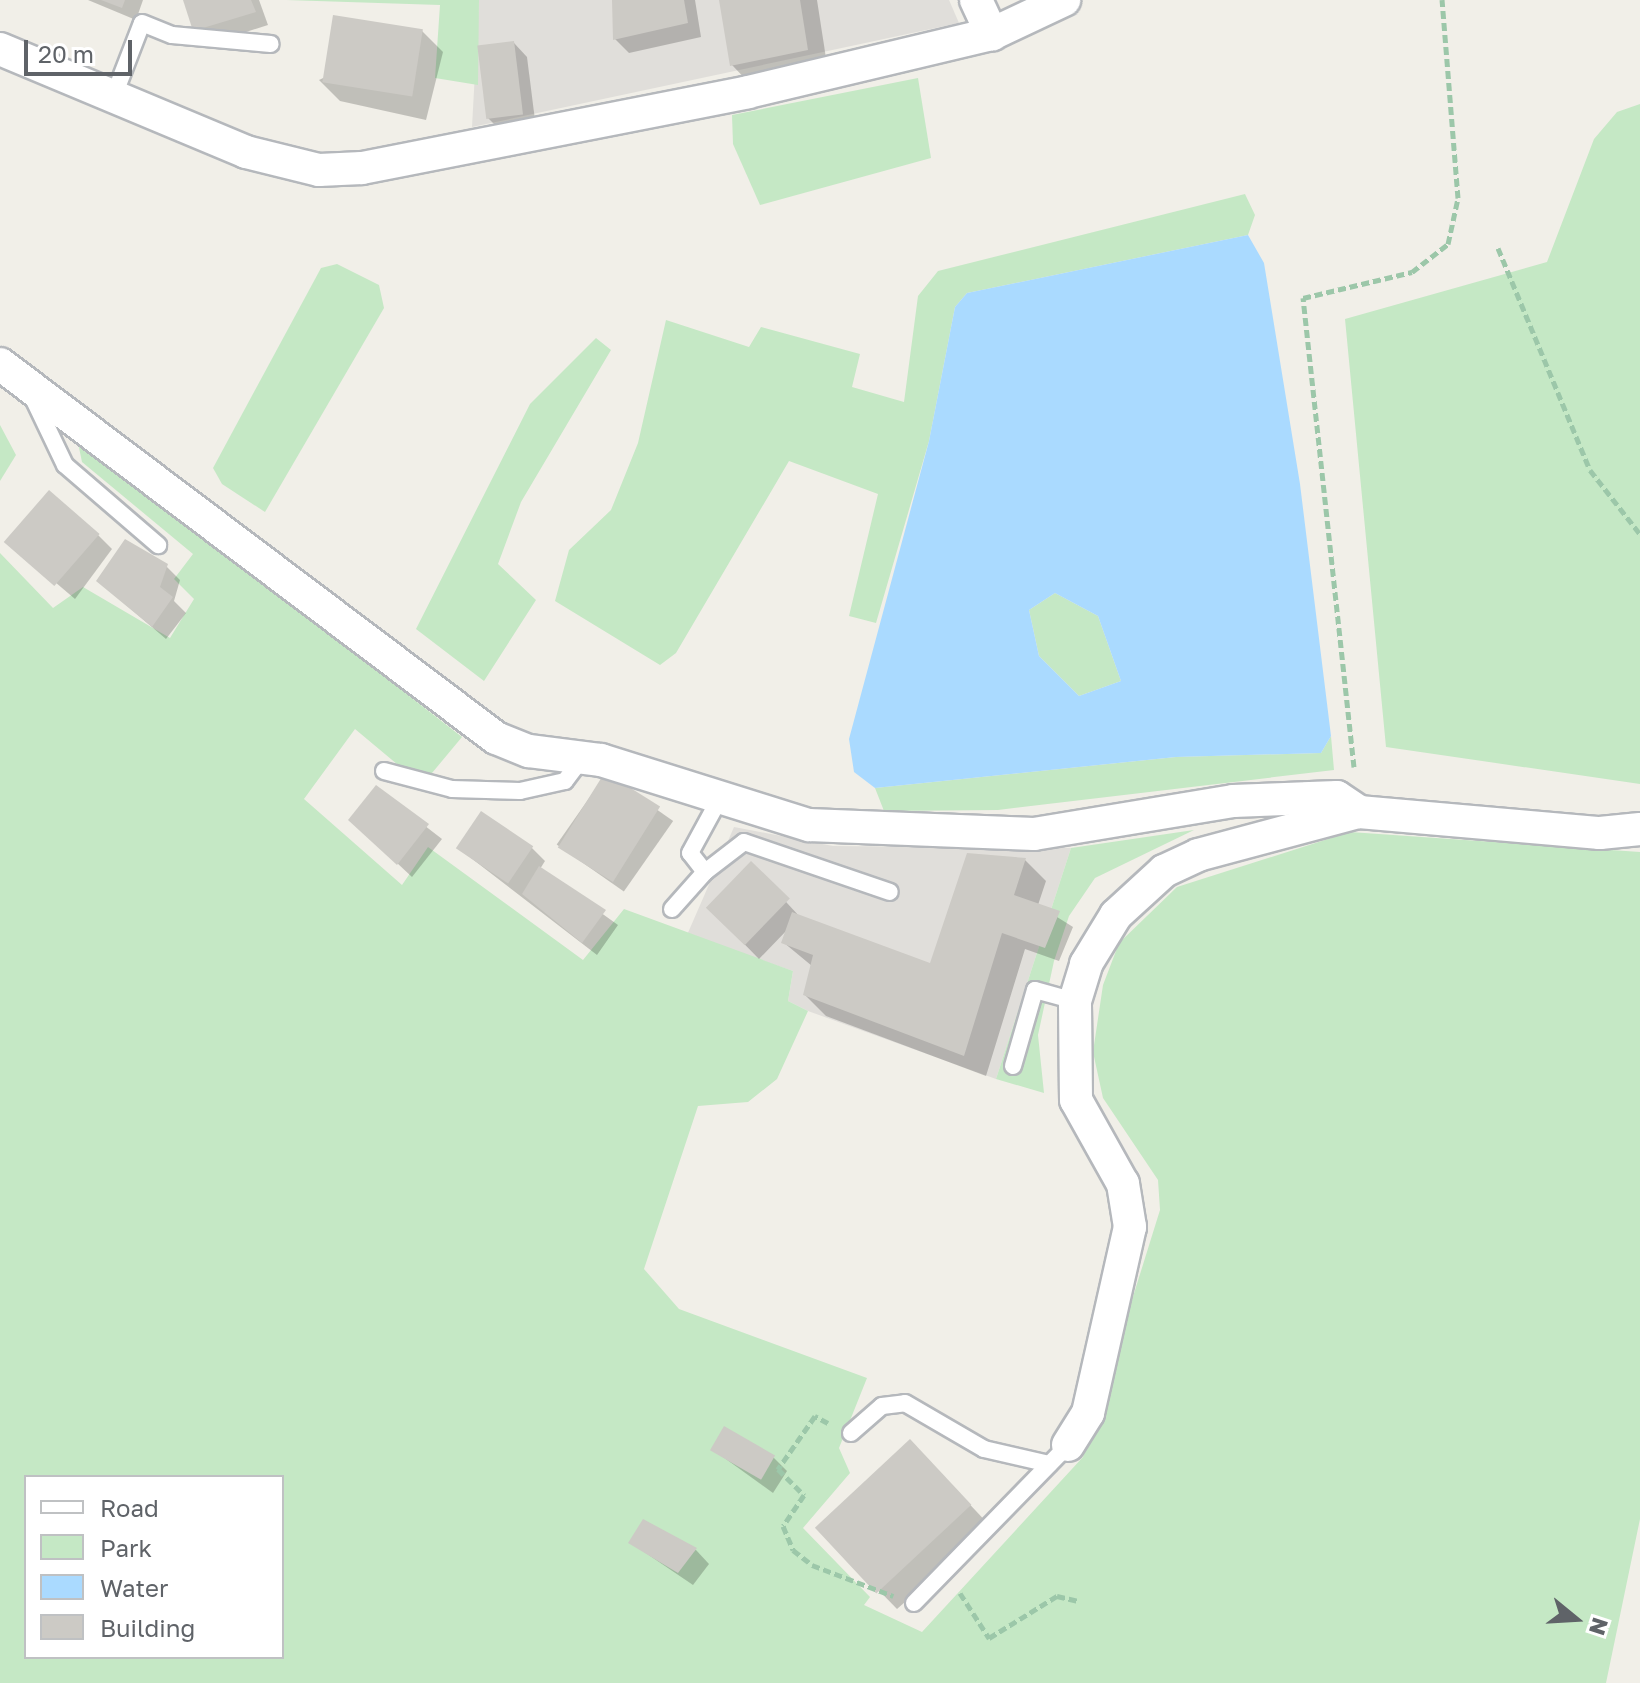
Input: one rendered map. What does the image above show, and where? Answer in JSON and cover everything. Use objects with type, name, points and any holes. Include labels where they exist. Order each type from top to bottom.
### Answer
[{"type":"street","points":[[976,0],[992,34]]},
{"type":"street","points":[[0,49],[246,152],[319,170],[362,168],[992,34],[1064,0]]},
{"type":"street","points":[[13,373],[496,738],[529,751],[583,757],[809,825],[914,833],[1034,834],[1233,801],[1337,797],[1359,812]]},
{"type":"street","points":[[1058,1454],[1088,1413],[1130,1227],[1123,1184],[1076,1100],[1075,1001],[1099,939],[1164,871],[1198,855],[1359,812],[1600,833],[1640,829]]},
{"type":"lane","points":[[113,98],[142,23],[172,35],[271,44]]},
{"type":"lane","points":[[13,373],[65,465],[158,545]]},
{"type":"lane","points":[[384,771],[452,789],[520,791],[565,781],[583,757]]},
{"type":"lane","points":[[705,872],[690,853],[720,798]]},
{"type":"lane","points":[[672,909],[705,872],[744,842],[890,892]]},
{"type":"lane","points":[[1013,1066],[1035,990],[1075,1001]]},
{"type":"lane","points":[[851,1433],[882,1406],[905,1403],[984,1449],[1058,1454]]},
{"type":"lane","points":[[914,1603],[1058,1454]]},
{"type":"path","points":[[1359,812],[1303,298],[1412,272],[1448,244],[1458,198],[1442,0]]},
{"type":"path","points":[[1498,248],[1590,470],[1640,534]]},
{"type":"path","points":[[778,1469],[804,1495],[783,1526],[793,1550],[812,1565],[914,1603]]},
{"type":"path","points":[[946,1570],[989,1638],[1057,1596],[1078,1601]]},
{"type":"shaded area","points":[[479,0],[949,0],[959,23],[472,127]]},
{"type":"shaded area","points":[[734,827],[833,846],[1071,848],[996,1079],[808,1011],[788,1001],[793,971],[687,935]]},
{"type":"green space","points":[[286,0],[479,0],[478,85],[435,78],[440,5]]},
{"type":"green space","points":[[918,78],[931,158],[760,205],[733,144],[732,115]]},
{"type":"green space","points":[[1640,104],[1640,784],[1386,747],[1345,319],[1547,262],[1594,139],[1617,112]]},
{"type":"green space","points":[[1245,194],[1255,215],[1248,235],[967,293],[955,307],[929,441],[876,623],[849,616],[878,494],[789,461],[676,653],[660,665],[555,601],[569,550],[611,510],[638,443],[666,320],[749,347],[761,327],[860,354],[852,387],[904,402],[918,296],[938,271]]},
{"type":"green space","points":[[337,264],[379,285],[384,308],[265,512],[222,484],[213,468],[321,268]]},
{"type":"green space","points":[[596,338],[611,350],[521,502],[498,564],[536,600],[484,681],[416,629],[530,404]]},
{"type":"green space","points":[[0,425],[16,455],[0,481]]},
{"type":"green space","points":[[77,438],[462,737],[422,785],[355,729],[304,799],[402,885],[428,847],[583,960],[624,909],[793,971],[788,1001],[808,1011],[777,1079],[748,1102],[698,1106],[644,1269],[679,1309],[867,1378],[839,1448],[850,1473],[803,1528],[870,1597],[864,1605],[922,1632],[1083,1457],[1160,1210],[1158,1180],[1103,1098],[1093,1052],[1103,985],[1119,943],[1177,887],[1350,832],[1640,852],[1640,1519],[1606,1683],[0,1683],[0,553],[53,608],[83,587],[170,638],[194,599],[174,579],[193,554],[82,462]]},
{"type":"green space","points":[[1055,593],[1098,616],[1121,681],[1079,696],[1039,656],[1029,610]]},
{"type":"green space","points":[[1331,736],[1334,770],[998,810],[884,811],[875,788],[1176,757],[1321,753]]},
{"type":"green space","points":[[1194,830],[1095,878],[1069,916],[1054,961],[1038,1035],[1044,1093],[996,1079],[1071,848]]},
{"type":"water","points":[[1248,235],[1264,263],[1300,484],[1331,736],[1321,753],[1176,757],[875,788],[854,772],[849,739],[929,441],[955,307],[967,293]],"holes":[[[1055,593],[1098,616],[1121,681],[1079,696],[1039,656],[1029,610]]]},
{"type":"building","points":[[101,0],[125,0],[122,8]]},
{"type":"building","points":[[183,0],[251,0],[256,12],[193,31]]},
{"type":"building","points":[[612,0],[684,0],[688,23],[613,40]]},
{"type":"building","points":[[719,0],[800,0],[808,50],[730,66]]},
{"type":"building","points":[[333,15],[423,29],[412,96],[322,82]]},
{"type":"building","points":[[514,41],[523,114],[486,119],[477,46]]},
{"type":"building","points":[[49,490],[100,534],[54,586],[4,542]]},
{"type":"building","points":[[125,539],[168,564],[160,587],[173,597],[152,627],[96,581]]},
{"type":"building","points":[[605,772],[660,806],[613,882],[558,847]]},
{"type":"building","points":[[376,785],[429,824],[397,865],[348,820]]},
{"type":"building","points":[[481,811],[533,846],[508,884],[456,848]]},
{"type":"building","points":[[967,853],[1026,858],[1014,895],[1060,911],[1045,948],[1002,933],[964,1056],[803,995],[813,955],[781,943],[792,912],[930,963]]},
{"type":"building","points":[[751,861],[790,899],[745,945],[706,908]]},
{"type":"building","points":[[539,866],[606,910],[582,943],[522,894]]},
{"type":"building","points":[[724,1426],[775,1456],[761,1480],[710,1450]]},
{"type":"building","points":[[910,1439],[971,1505],[876,1593],[815,1528]]},
{"type":"building","points":[[643,1519],[697,1548],[678,1573],[628,1543]]}]
